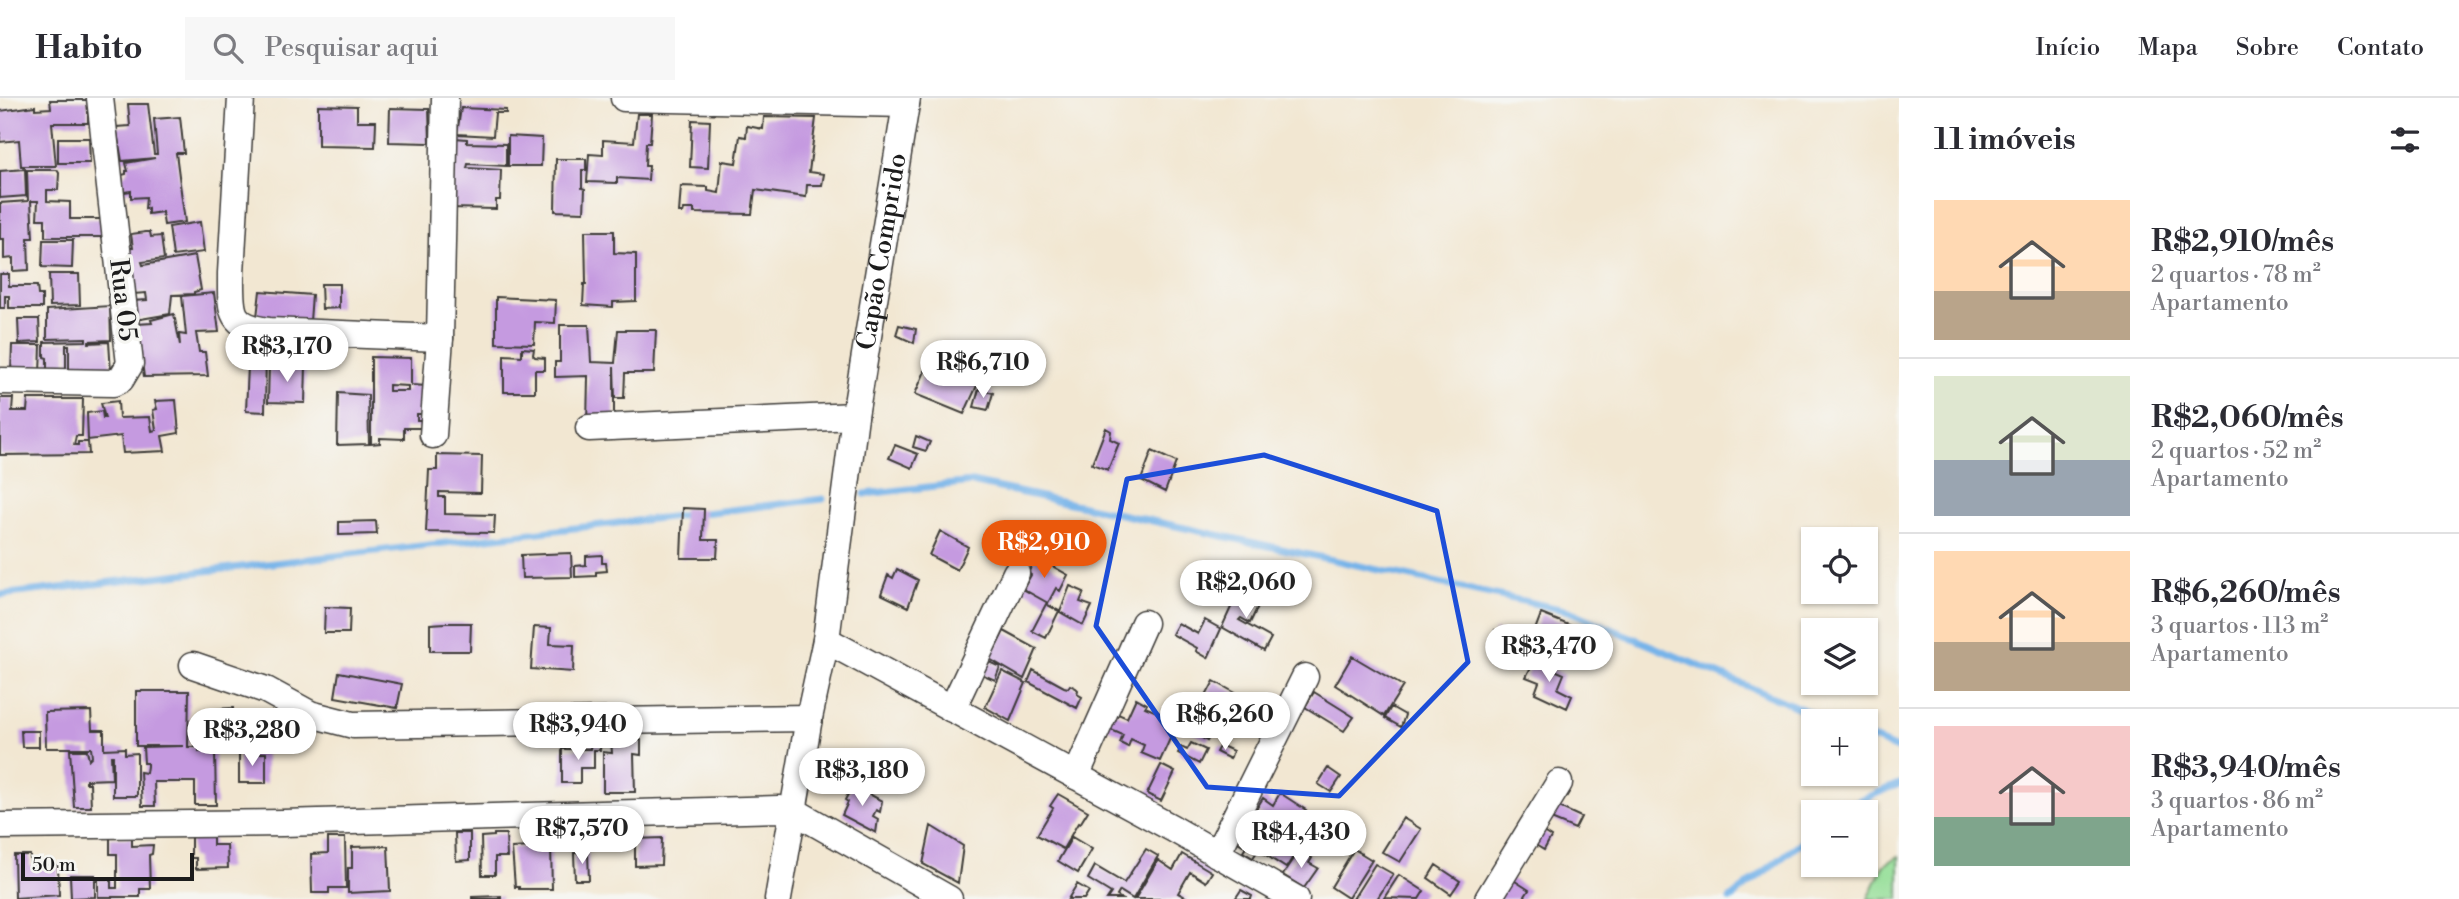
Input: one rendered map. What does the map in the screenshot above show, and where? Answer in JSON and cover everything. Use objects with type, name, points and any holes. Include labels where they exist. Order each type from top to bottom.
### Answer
[{"type":"street","name":"Rua 05","points":[[0,381],[113,383],[121,379],[130,364],[100,98]]},
{"type":"street","points":[[241,98],[231,273],[231,299],[237,321],[251,329],[269,331],[440,338]]},
{"type":"street","points":[[433,435],[440,338],[445,98]]},
{"type":"street","name":"Capão Comprido","points":[[624,98],[907,101],[855,416],[826,640],[809,718],[778,899]]},
{"type":"street","points":[[589,428],[855,416]]},
{"type":"street","points":[[952,709],[1016,573]]},
{"type":"street","points":[[1076,776],[1144,623]]},
{"type":"street","points":[[826,640],[1296,899]]},
{"type":"street","points":[[193,665],[257,686],[310,714],[353,725],[809,718]]},
{"type":"street","points":[[1217,854],[1305,677]]},
{"type":"street","points":[[1488,899],[1559,783]]},
{"type":"street","points":[[0,826],[283,823],[778,809],[794,811],[949,899]]},
{"type":"highlighted area","points":[[1264,455],[1437,511],[1468,662],[1339,796],[1207,787],[1096,626],[1127,479]]},
{"type":"green space","points":[[1899,856],[1899,899],[1868,899],[1883,866]]},
{"type":"building","points":[[50,100],[88,100],[88,123],[52,123],[56,166],[21,166],[19,140],[0,142],[0,111],[35,106],[35,109],[51,108]]},
{"type":"building","points":[[128,104],[148,104],[154,154],[157,154],[154,119],[180,117],[184,153],[176,153],[185,222],[164,225],[162,212],[148,214],[148,208],[145,209],[146,197],[131,198],[131,191],[124,192],[122,175],[128,171],[126,163],[155,158],[122,161],[116,127],[130,126]]},
{"type":"building","points":[[318,105],[357,106],[357,121],[376,121],[375,147],[318,146]]},
{"type":"building","points":[[390,108],[429,109],[430,143],[389,142]]},
{"type":"building","points":[[461,108],[506,110],[506,113],[495,113],[493,136],[457,134]]},
{"type":"building","points":[[637,114],[652,114],[650,143],[646,143],[645,166],[649,166],[648,180],[617,178],[617,183],[587,182],[589,154],[603,155],[603,140],[634,142]]},
{"type":"building","points":[[764,117],[816,118],[809,172],[824,174],[822,185],[807,185],[806,197],[755,190],[752,214],[694,213],[694,209],[684,209],[683,213],[679,213],[681,186],[708,187],[708,191],[719,193],[722,161],[736,163],[740,136],[746,137],[747,126],[763,129]]},
{"type":"building","points":[[692,120],[710,121],[708,168],[690,167]]},
{"type":"building","points":[[508,136],[542,138],[541,166],[508,166]]},
{"type":"building","points":[[58,138],[89,138],[90,163],[58,163]]},
{"type":"building","points":[[455,138],[467,139],[467,143],[506,144],[506,166],[468,164],[467,168],[501,170],[500,200],[496,200],[496,209],[449,208]]},
{"type":"building","points":[[556,159],[586,159],[586,170],[582,170],[584,212],[555,211]]},
{"type":"building","points":[[25,169],[26,196],[0,198],[0,171]]},
{"type":"building","points":[[27,170],[57,170],[58,190],[47,190],[47,201],[70,202],[70,219],[102,219],[104,237],[45,237],[45,219],[37,219],[38,201],[31,201],[33,238],[28,238],[29,270],[13,271],[13,258],[4,259],[4,239],[0,239],[0,203],[28,201]]},
{"type":"building","points":[[200,222],[204,252],[173,256],[169,227]]},
{"type":"building","points":[[585,231],[614,231],[614,253],[636,254],[636,301],[613,302],[613,307],[583,305],[586,284]]},
{"type":"building","points":[[150,232],[151,237],[161,236],[164,259],[142,262],[143,265],[195,256],[201,290],[194,294],[172,295],[170,314],[135,320],[132,301],[147,300],[146,293],[133,294],[127,248],[133,248],[131,234]]},
{"type":"building","points":[[43,240],[73,240],[72,268],[42,267]]},
{"type":"building","points":[[0,274],[9,274],[9,286],[37,286],[38,295],[42,295],[42,308],[9,308],[9,296],[5,296],[5,308],[0,308]]},
{"type":"building","points":[[49,274],[79,274],[80,305],[50,306]]},
{"type":"building","points":[[321,284],[339,284],[339,308],[322,309]]},
{"type":"building","points":[[260,291],[312,295],[310,321],[257,317]]},
{"type":"building","points":[[214,293],[219,332],[196,333],[199,352],[205,352],[208,376],[144,377],[137,324],[152,323],[151,320],[174,314],[180,345],[179,334],[186,335],[182,296]]},
{"type":"building","points":[[496,297],[556,300],[555,323],[535,322],[534,344],[496,343]]},
{"type":"building","points":[[110,306],[111,340],[89,343],[109,342],[111,373],[69,377],[69,345],[66,345],[66,377],[47,370],[44,342],[86,341],[86,338],[47,339],[47,310]]},
{"type":"building","points":[[18,319],[39,319],[40,342],[19,343]]},
{"type":"building","points":[[560,325],[589,325],[591,362],[615,363],[618,330],[656,330],[654,373],[625,373],[624,398],[615,398],[614,367],[614,426],[587,426],[588,376],[555,377],[555,362],[560,362]]},
{"type":"building","points":[[899,325],[916,329],[914,343],[896,335]]},
{"type":"building","points":[[12,345],[41,345],[40,374],[11,373]]},
{"type":"building","points":[[245,348],[266,348],[265,412],[246,411],[248,366],[245,366]]},
{"type":"building","points":[[522,348],[534,349],[535,357],[545,358],[545,370],[535,370],[535,392],[504,392],[504,355],[522,356]]},
{"type":"building","points":[[932,355],[981,377],[964,414],[915,394]]},
{"type":"building","points":[[371,357],[411,358],[411,385],[427,386],[426,414],[417,414],[417,420],[421,420],[425,428],[404,428],[404,439],[380,438],[380,443],[371,444]],"holes":[[[389,385],[408,386],[408,391],[389,391]]]},
{"type":"building","points":[[269,365],[306,365],[305,403],[268,402]]},
{"type":"building","points":[[979,389],[993,393],[988,410],[974,407]]},
{"type":"building","points":[[338,393],[368,395],[369,444],[337,445]]},
{"type":"building","points":[[0,398],[13,398],[12,411],[27,411],[28,399],[83,399],[82,436],[76,436],[74,445],[88,442],[89,454],[0,455]]},
{"type":"building","points":[[176,400],[179,433],[162,436],[165,451],[123,453],[121,436],[88,440],[87,413],[102,411],[105,418],[101,403],[118,401],[119,418],[150,417],[152,431],[156,430],[153,410],[157,409],[155,401]]},
{"type":"building","points":[[1106,428],[1111,431],[1110,439],[1119,443],[1108,470],[1092,464]]},
{"type":"building","points":[[916,436],[930,442],[926,451],[913,447]]},
{"type":"building","points":[[895,445],[918,454],[912,468],[889,458]]},
{"type":"building","points":[[1152,451],[1176,462],[1165,492],[1141,480]]},
{"type":"building","points":[[437,455],[482,456],[481,493],[439,492],[439,497],[445,497],[445,514],[495,515],[494,533],[426,532],[429,470],[437,470]]},
{"type":"building","points":[[683,508],[704,509],[703,540],[718,540],[717,558],[681,558]]},
{"type":"building","points":[[376,521],[377,534],[339,535],[339,522]]},
{"type":"building","points":[[940,531],[968,547],[957,570],[929,555]]},
{"type":"building","points":[[571,553],[572,577],[522,578],[521,555]]},
{"type":"building","points":[[602,555],[602,563],[606,563],[607,571],[596,572],[596,576],[575,577],[575,566],[586,565],[586,556]]},
{"type":"building","points":[[1036,557],[1068,575],[1060,591],[1056,588],[1048,603],[1023,589],[1031,575],[1028,573]]},
{"type":"building","points":[[1198,563],[1223,578],[1212,597],[1187,583]]},
{"type":"building","points":[[897,569],[918,580],[908,607],[881,594],[888,575],[893,578]]},
{"type":"building","points":[[1266,571],[1283,583],[1274,598],[1256,587]]},
{"type":"building","points":[[1070,586],[1084,592],[1080,602],[1092,606],[1083,625],[1060,612]]},
{"type":"building","points":[[1244,587],[1262,598],[1250,623],[1241,618],[1239,620],[1271,638],[1264,651],[1222,627]]},
{"type":"building","points":[[1046,604],[1059,611],[1046,638],[1032,631]]},
{"type":"building","points":[[325,607],[350,608],[349,633],[324,633]]},
{"type":"building","points":[[1541,614],[1574,627],[1570,638],[1562,642],[1560,649],[1532,638]]},
{"type":"building","points":[[1205,620],[1221,629],[1208,658],[1196,651],[1197,648],[1172,634],[1178,623],[1198,634]]},
{"type":"building","points":[[471,623],[470,651],[430,651],[430,624]]},
{"type":"building","points":[[534,627],[551,628],[550,644],[574,645],[573,672],[531,669]]},
{"type":"building","points":[[1495,630],[1507,634],[1502,651],[1489,645]]},
{"type":"building","points":[[1004,631],[1037,649],[1024,679],[976,651],[981,639],[996,647]]},
{"type":"building","points":[[976,656],[1000,667],[995,680],[970,669]]},
{"type":"building","points":[[1352,656],[1403,686],[1384,716],[1335,685]]},
{"type":"building","points":[[1534,661],[1564,674],[1558,689],[1572,696],[1567,708],[1535,693],[1539,682],[1526,677]]},
{"type":"building","points":[[1033,670],[1064,687],[1068,688],[1070,685],[1076,688],[1077,694],[1082,697],[1077,708],[1028,682]]},
{"type":"building","points":[[1002,671],[1026,683],[1010,721],[985,707]]},
{"type":"building","points":[[339,672],[402,684],[397,708],[335,697]]},
{"type":"building","points":[[1214,681],[1248,700],[1246,703],[1255,708],[1248,720],[1206,696]]},
{"type":"building","points":[[136,691],[189,691],[188,747],[199,747],[199,752],[215,751],[216,805],[195,805],[195,782],[154,782],[155,806],[142,806],[140,772],[146,773],[147,766],[147,763],[144,763],[143,747],[184,746],[136,746]]},
{"type":"building","points":[[1314,692],[1354,717],[1344,731],[1305,707]]},
{"type":"building","points":[[1199,696],[1224,711],[1207,741],[1181,725]]},
{"type":"building","points":[[1136,698],[1147,704],[1145,707],[1178,721],[1160,761],[1141,753],[1144,745],[1131,739],[1128,747],[1120,743],[1123,735],[1102,726],[1109,710],[1127,718]]},
{"type":"building","points":[[1391,707],[1405,715],[1401,727],[1385,718]]},
{"type":"building","points":[[233,708],[234,743],[208,744],[208,738],[217,738],[216,709]]},
{"type":"building","points":[[91,711],[92,730],[104,730],[104,749],[125,748],[125,754],[137,753],[137,796],[113,796],[111,756],[112,779],[86,780],[86,783],[90,783],[91,807],[74,807],[70,750],[87,750],[89,760],[92,757],[91,748],[46,748],[45,712]]},
{"type":"building","points":[[21,731],[39,731],[39,747],[22,747]]},
{"type":"building","points":[[591,740],[601,740],[600,750],[594,750],[594,768],[580,768],[580,783],[562,783],[562,749],[590,749]]},
{"type":"building","points":[[611,740],[641,740],[641,755],[634,754],[635,792],[603,792],[603,752],[612,753]]},
{"type":"building","points":[[1191,743],[1206,750],[1199,764],[1178,753],[1181,747],[1187,750]]},
{"type":"building","points":[[1220,745],[1233,751],[1230,759],[1216,752]]},
{"type":"building","points":[[850,751],[868,760],[873,751],[882,756],[876,768],[880,770],[876,778],[880,781],[874,790],[839,771]]},
{"type":"building","points":[[239,753],[266,753],[266,783],[239,783]]},
{"type":"building","points":[[1161,765],[1175,772],[1161,801],[1147,794]]},
{"type":"building","points":[[1328,768],[1341,777],[1331,792],[1318,784]]},
{"type":"building","points":[[853,785],[882,801],[880,812],[876,810],[873,816],[878,819],[876,833],[842,815],[848,802],[845,800]]},
{"type":"building","points":[[1280,793],[1306,810],[1290,834],[1255,811],[1263,798],[1273,805]]},
{"type":"building","points":[[1058,794],[1088,811],[1063,849],[1037,835]]},
{"type":"building","points":[[1557,806],[1581,817],[1575,829],[1551,819]]},
{"type":"building","points":[[1241,807],[1252,814],[1251,817],[1300,846],[1286,868],[1258,850],[1253,858],[1243,852],[1246,847],[1226,835]]},
{"type":"building","points":[[1403,818],[1421,829],[1400,862],[1382,852]]},
{"type":"building","points":[[931,826],[963,846],[958,883],[923,864]]},
{"type":"building","points":[[1537,828],[1551,837],[1544,850],[1529,841]]},
{"type":"building","points":[[455,833],[470,833],[470,860],[456,861]]},
{"type":"building","points":[[506,834],[507,857],[495,857],[495,875],[482,875],[481,837]]},
{"type":"building","points":[[191,836],[213,836],[213,845],[227,845],[228,868],[196,869],[196,858],[191,858]]},
{"type":"building","points":[[1072,837],[1092,849],[1078,873],[1058,861]]},
{"type":"building","points":[[110,838],[132,838],[132,846],[153,845],[152,854],[149,855],[150,889],[140,889],[140,897],[98,897],[98,879],[111,879],[111,888],[117,888],[117,854],[110,854]]},
{"type":"building","points":[[328,838],[345,838],[346,888],[329,888],[329,893],[312,893],[311,854],[328,853]]},
{"type":"building","points":[[662,838],[661,865],[635,866],[635,839]]},
{"type":"building","points":[[388,846],[390,891],[348,893],[348,868],[352,868],[352,847]]},
{"type":"building","points":[[551,846],[552,889],[515,887],[512,848]]},
{"type":"building","points":[[1146,849],[1158,856],[1133,899],[1120,891],[1117,896],[1122,899],[1107,899],[1111,893],[1088,879],[1095,866],[1124,883]]},
{"type":"building","points":[[1354,849],[1372,860],[1348,898],[1331,887]]},
{"type":"building","points":[[1300,850],[1312,858],[1309,863],[1318,868],[1304,888],[1283,875]]},
{"type":"building","points":[[574,853],[588,853],[589,880],[575,880]]},
{"type":"building","points":[[1182,854],[1212,872],[1206,882],[1190,872],[1178,893],[1189,899],[1135,899],[1158,860],[1173,870]]},
{"type":"building","points":[[14,855],[30,855],[30,866],[58,865],[59,895],[15,898]]},
{"type":"building","points":[[1375,864],[1393,874],[1377,899],[1353,899]]},
{"type":"building","points":[[1436,865],[1460,881],[1451,894],[1428,878]]},
{"type":"building","points":[[1501,872],[1529,890],[1523,899],[1485,899]]},
{"type":"building","points":[[70,875],[95,875],[95,897],[71,898]]},
{"type":"building","points":[[1399,875],[1424,891],[1419,899],[1384,898]]},
{"type":"building","points":[[1077,884],[1089,891],[1084,899],[1068,899]]},
{"type":"building","points":[[1241,890],[1252,896],[1251,899],[1235,899]]},
{"type":"building","points":[[501,896],[501,899],[472,899],[472,897]]},
{"type":"waterway","points":[[865,494],[972,482],[1569,611],[1802,709]]},
{"type":"waterway","points":[[0,595],[823,499]]},
{"type":"waterway","points":[[1878,741],[1899,750]]},
{"type":"waterway","points":[[1861,800],[1899,784]]},
{"type":"waterway","points":[[1730,899],[1801,843]]}]
